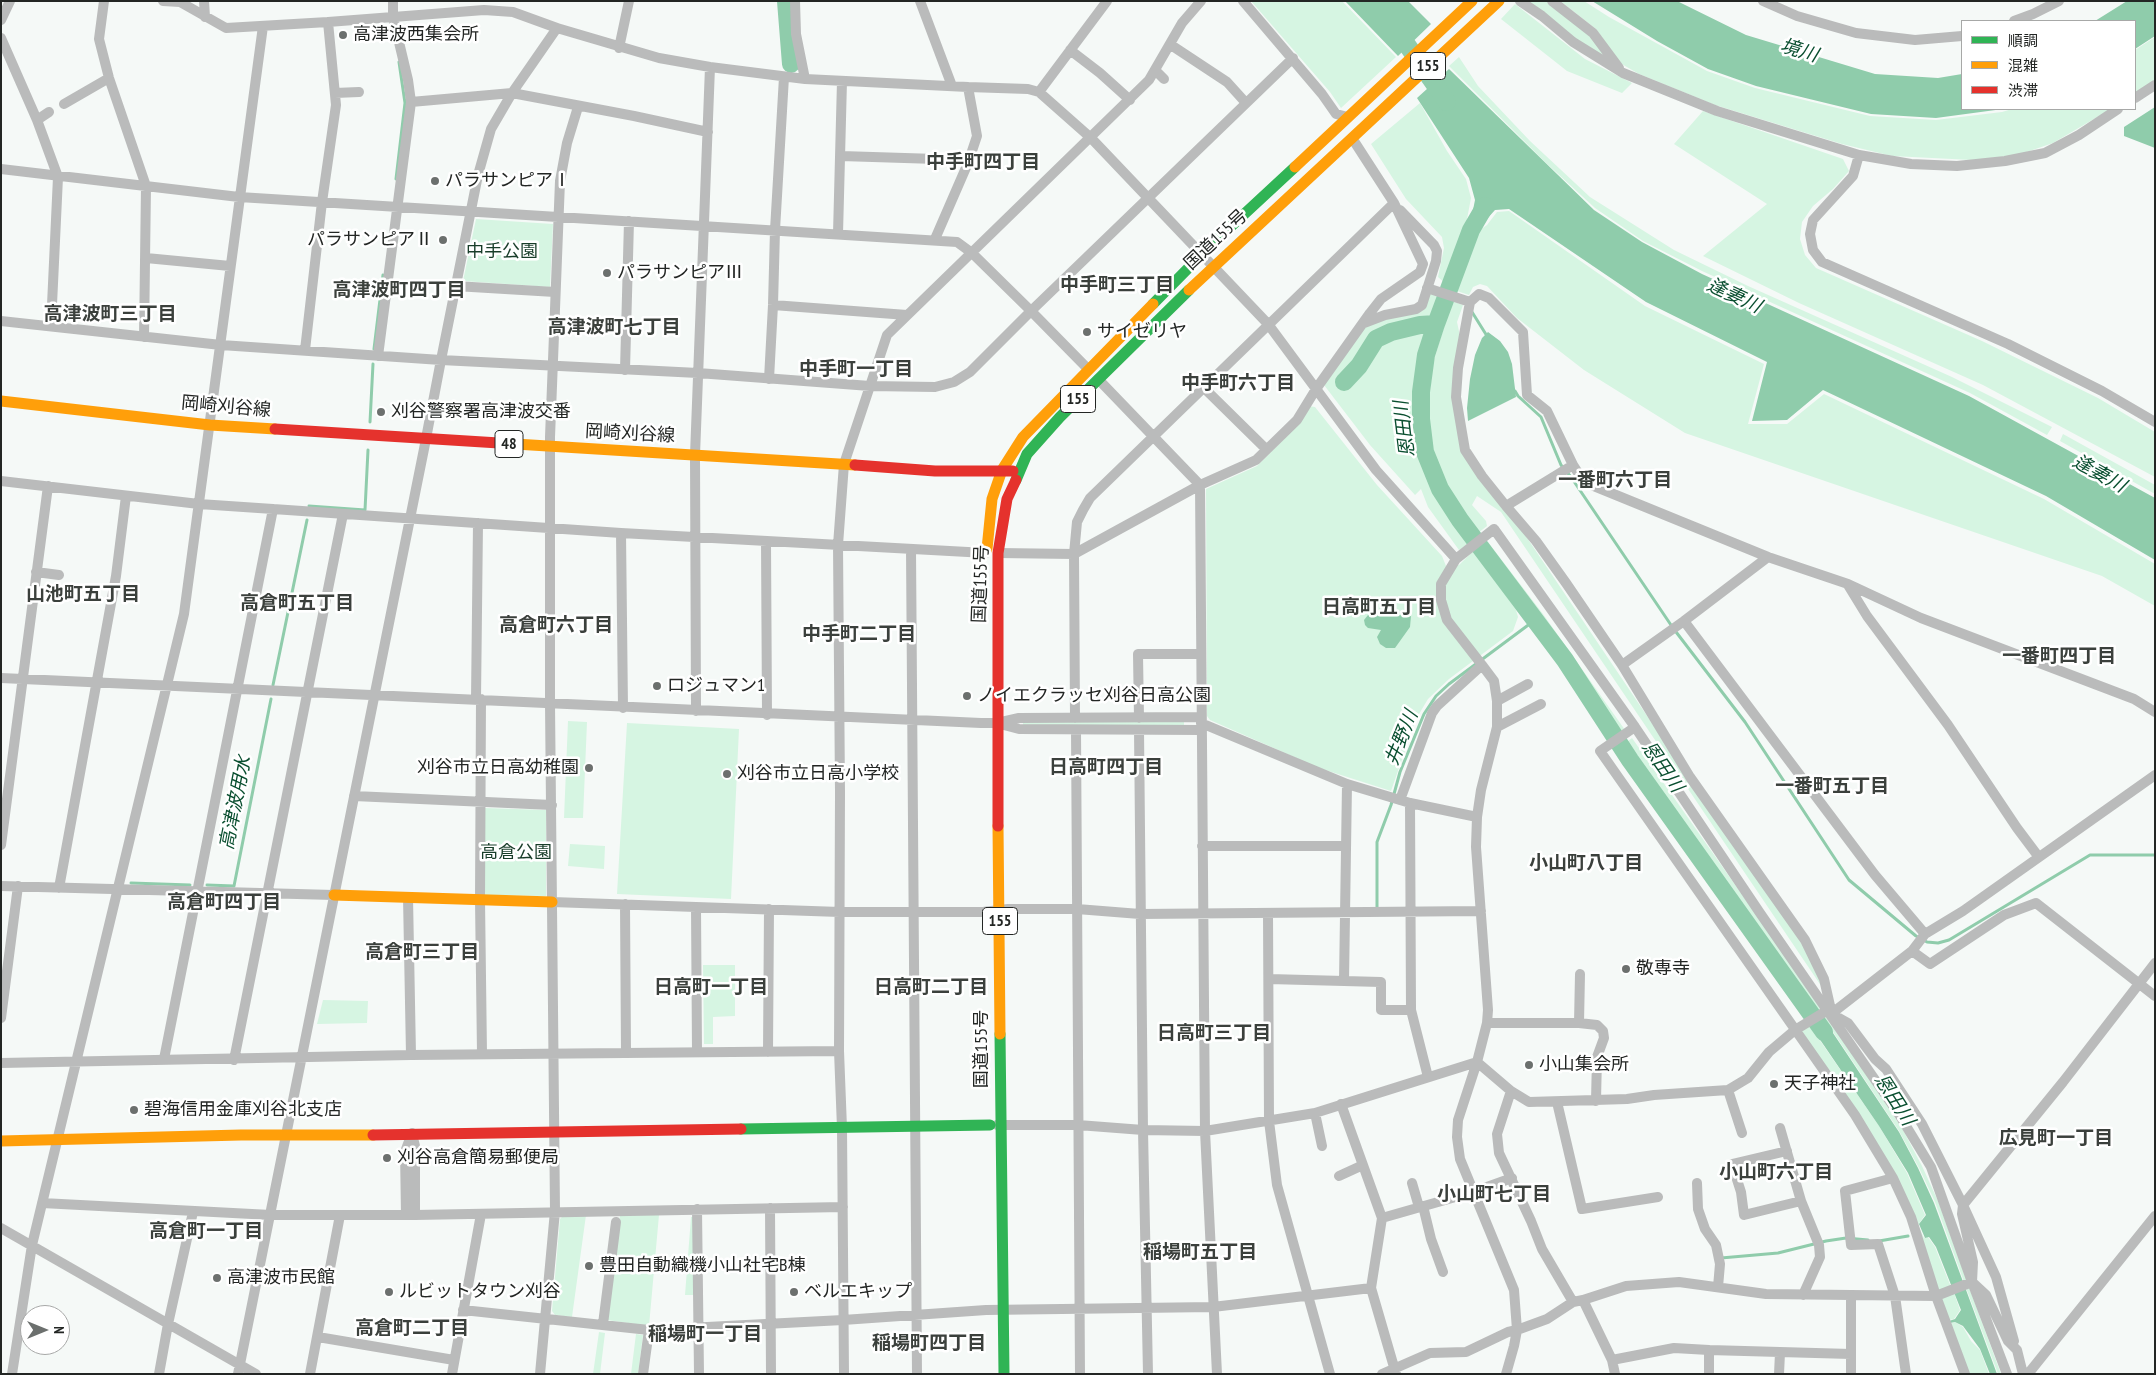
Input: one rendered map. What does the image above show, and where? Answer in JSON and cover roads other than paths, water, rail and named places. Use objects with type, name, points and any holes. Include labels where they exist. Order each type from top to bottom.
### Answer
[{"type":"main road","name":"国道155号","points":[[1004,1374],[996,1313],[992,1140],[995,1125],[995,911],[992,499],[1002,470],[1023,437],[1088,369],[1264,194],[1472,1]]},
{"type":"main road","name":"国道155号","points":[[992,553],[1007,500],[1018,471],[1027,454],[1060,417],[1213,266],[1499,1]]},
{"type":"main road","name":"岡崎刈谷線","points":[[1,401],[210,425],[935,471],[1018,471]]},
{"type":"main road","points":[[334,895],[552,902]]},
{"type":"main road","points":[[1,1141],[995,1125]]},
{"type":"street","points":[[1,20],[10,1]]},
{"type":"street","points":[[104,1],[99,39],[109,78],[146,186],[144,337]]},
{"type":"street","points":[[163,1],[180,2],[226,28],[328,22],[484,5],[513,12],[619,48],[659,58],[710,67],[784,77],[1039,92],[1091,138],[1268,324],[1376,470],[1459,557]]},
{"type":"street","points":[[204,1],[205,17]]},
{"type":"street","points":[[378,356],[410,102],[408,80],[393,16],[393,1]]},
{"type":"street","points":[[619,48],[629,1]]},
{"type":"street","points":[[795,1],[796,34],[805,78]]},
{"type":"street","points":[[920,1],[952,86]]},
{"type":"street","points":[[1039,92],[1107,1]]},
{"type":"street","points":[[844,1374],[840,1051],[838,545],[844,464],[887,335],[1149,80],[1171,45],[1182,23],[1201,1]]},
{"type":"street","points":[[1243,1],[1293,58],[1336,114],[1348,117]]},
{"type":"street","points":[[1520,1],[1542,16],[1572,42],[1623,73],[1717,111],[1859,155],[1911,164],[1957,166],[2005,161],[2045,153],[2079,135],[2116,110]]},
{"type":"street","points":[[1552,1],[1593,33],[1623,73]]},
{"type":"street","points":[[1763,1],[1796,16],[1856,33],[1915,40],[1961,36]]},
{"type":"street","points":[[2017,20],[2059,1]]},
{"type":"street","points":[[304,350],[336,105],[328,22]]},
{"type":"street","points":[[12,1374],[32,1245],[184,614],[263,26]]},
{"type":"street","points":[[239,1369],[478,175],[491,129],[512,93],[557,28]]},
{"type":"street","points":[[1,38],[37,120],[58,177],[51,326]]},
{"type":"street","points":[[1171,45],[1227,82],[1246,103]]},
{"type":"street","points":[[1070,50],[1100,73],[1130,100]]},
{"type":"street","points":[[1,321],[221,345],[552,367],[698,373],[870,386],[935,387],[954,382],[970,372],[1293,58]]},
{"type":"street","points":[[696,711],[695,455],[710,67]]},
{"type":"street","points":[[1155,70],[1164,79]]},
{"type":"street","points":[[768,379],[784,77]]},
{"type":"street","points":[[64,104],[109,78]]},
{"type":"street","points":[[838,234],[842,80]]},
{"type":"street","points":[[2136,97],[2155,85]]},
{"type":"street","points":[[935,239],[977,136],[968,87]]},
{"type":"street","points":[[334,93],[359,92]]},
{"type":"street","points":[[410,102],[512,93],[708,132]]},
{"type":"street","points":[[540,1374],[555,1211],[550,704],[550,447],[552,367],[560,181],[567,143],[578,106]]},
{"type":"street","points":[[37,120],[49,112]]},
{"type":"street","points":[[1,481],[200,504],[410,519],[766,542],[992,553],[1074,554],[1200,485],[1256,460],[1297,420],[1316,389],[1381,299],[1420,272],[1423,264],[1394,204],[1355,135]]},
{"type":"street","points":[[1859,155],[1853,176],[1813,220],[1810,234],[1812,250],[1822,262],[2016,348],[2102,391],[2155,422]]},
{"type":"street","points":[[841,156],[968,160]]},
{"type":"street","points":[[1,169],[239,198],[703,227],[935,239],[957,242],[972,253],[1088,369]]},
{"type":"street","points":[[1362,325],[1385,315],[1416,309],[1422,304],[1436,261],[1437,251],[1434,245],[1394,204]]},
{"type":"street","points":[[1075,718],[1074,554],[1077,522],[1090,498],[1394,204]]},
{"type":"street","points":[[625,370],[628,222]]},
{"type":"street","points":[[146,258],[230,266]]},
{"type":"street","points":[[455,286],[555,292]]},
{"type":"street","points":[[1427,288],[1470,302]]},
{"type":"street","points":[[2024,1374],[1996,1277],[1963,1205],[1922,1124],[1886,1069],[1875,1059],[1848,1023],[1830,1012],[1824,979],[1805,940],[1690,777],[1622,665],[1536,541],[1506,506],[1465,450],[1456,397],[1458,368],[1470,302],[1479,294],[1489,298],[1524,332],[1526,395],[1547,411],[1572,466],[1584,482],[1768,557],[1848,584],[1921,618],[2134,698],[2155,712]]},
{"type":"street","points":[[773,305],[908,315]]},
{"type":"street","points":[[1098,379],[1200,485],[1205,1131],[1217,1374]]},
{"type":"street","points":[[1204,388],[1266,449]]},
{"type":"street","points":[[1506,506],[1572,466]]},
{"type":"street","points":[[1,845],[48,486]]},
{"type":"street","points":[[59,888],[116,576],[126,496]]},
{"type":"street","points":[[164,1059],[273,509]]},
{"type":"street","points":[[234,1060],[343,514]]},
{"type":"street","points":[[478,523],[482,1054]]},
{"type":"street","points":[[1506,1374],[1517,1330],[1514,1290],[1460,1159],[1457,1137],[1458,1120],[1477,1062],[1487,1023],[1476,847],[1476,816],[1496,727],[1497,701],[1494,680],[1446,620],[1441,600],[1441,584],[1459,557],[1494,529],[1635,727],[1760,913],[1830,1012],[1931,1166],[2007,1374]]},
{"type":"street","points":[[622,533],[623,708]]},
{"type":"street","points":[[766,542],[767,714]]},
{"type":"street","points":[[912,549],[914,1127],[917,1374]]},
{"type":"street","points":[[1622,665],[1768,557]]},
{"type":"street","points":[[36,572],[59,575]]},
{"type":"street","points":[[1848,584],[1867,616],[1948,725],[2038,856]]},
{"type":"street","points":[[1681,623],[1875,875],[1920,941],[1930,964],[2004,915],[2036,902],[2155,996]]},
{"type":"street","points":[[1139,718],[1138,654],[1201,654]]},
{"type":"street","points":[[1395,799],[1432,713],[1480,662]]},
{"type":"street","points":[[1,678],[374,696],[478,699],[623,708],[993,723],[1019,729],[1139,730],[1201,724]]},
{"type":"street","points":[[1497,701],[1528,684]]},
{"type":"street","points":[[1496,727],[1541,704]]},
{"type":"street","points":[[993,723],[1017,718],[1139,718],[1201,724],[1347,784],[1410,803],[1476,816]]},
{"type":"street","points":[[1635,727],[1600,752],[1855,1115],[1893,1178],[1911,1217],[1936,1296],[1966,1374]]},
{"type":"street","points":[[1076,730],[1080,1374]]},
{"type":"street","points":[[1139,730],[1142,1130],[1148,1374]]},
{"type":"street","points":[[1477,1062],[1511,1091],[1529,1102],[1596,1100],[1728,1090],[1748,1078],[1769,1052],[1795,1030],[1830,1012],[1920,941],[2155,775]]},
{"type":"street","points":[[1344,981],[1347,784]]},
{"type":"street","points":[[354,796],[552,805]]},
{"type":"street","points":[[1410,803],[1411,1010],[1428,1077]]},
{"type":"street","points":[[1202,846],[1346,846]]},
{"type":"street","points":[[1,886],[334,895]]},
{"type":"street","points":[[1,1018],[18,886]]},
{"type":"street","points":[[408,897],[410,1055]]},
{"type":"street","points":[[552,902],[840,912],[1077,909],[1140,914],[1481,911]]},
{"type":"street","points":[[624,904],[626,1053]]},
{"type":"street","points":[[696,907],[696,1052]]},
{"type":"street","points":[[768,909],[768,1052]]},
{"type":"street","points":[[1268,913],[1269,1121],[1277,1185],[1330,1374]]},
{"type":"street","points":[[1972,1282],[1974,1262],[1962,1214],[1963,1205],[2063,1082],[2155,963]]},
{"type":"street","points":[[1579,1023],[1580,974]]},
{"type":"street","points":[[1269,979],[1381,982],[1381,1010],[1411,1010]]},
{"type":"street","points":[[1487,1023],[1579,1023],[1597,1025],[1604,1030],[1604,1038],[1597,1057],[1596,1100]]},
{"type":"street","points":[[1,1063],[164,1059],[234,1060],[410,1055],[840,1051]]},
{"type":"street","points":[[995,1125],[1078,1125],[1142,1130],[1205,1131],[1315,1113],[1477,1062]]},
{"type":"street","points":[[1728,1090],[1742,1133]]},
{"type":"street","points":[[1511,1091],[1497,1134],[1499,1153],[1512,1178],[1542,1249],[1578,1301],[1612,1360],[1616,1374]]},
{"type":"street","points":[[1557,1102],[1582,1209],[1658,1197]]},
{"type":"street","points":[[1341,1104],[1382,1218],[1371,1288],[1396,1370]]},
{"type":"street","points":[[1315,1113],[1322,1146]]},
{"type":"street","points":[[1780,1128],[1801,1201],[1817,1241],[1820,1257],[1803,1295]]},
{"type":"street","points":[[411,1215],[415,1146],[412,1133]]},
{"type":"street","points":[[1787,1151],[1732,1164],[1741,1192],[1744,1215],[1801,1201]]},
{"type":"street","points":[[1339,1176],[1363,1165]]},
{"type":"street","points":[[1382,1218],[1473,1192],[1512,1178]]},
{"type":"street","points":[[1893,1178],[1845,1192],[1851,1246],[1878,1244],[1895,1296],[1906,1374]]},
{"type":"street","points":[[1412,1183],[1443,1272]]},
{"type":"street","points":[[1697,1183],[1698,1208],[1705,1229],[1716,1245],[1720,1264],[1718,1287]]},
{"type":"street","points":[[42,1203],[270,1215],[411,1215],[843,1207]]},
{"type":"street","points":[[770,1208],[772,1374]]},
{"type":"street","points":[[697,1209],[699,1374]]},
{"type":"street","points":[[160,1374],[168,1324],[193,1212]]},
{"type":"street","points":[[452,1374],[481,1214]]},
{"type":"street","points":[[310,1374],[340,1215]]},
{"type":"street","points":[[2028,1374],[2155,1216]]},
{"type":"street","points":[[603,1324],[616,1222]]},
{"type":"street","points":[[1,1228],[139,1305],[239,1369],[256,1374]]},
{"type":"street","points":[[1382,1374],[1396,1370],[1430,1353],[1466,1352],[1508,1332],[1547,1318],[1578,1301],[1626,1286],[1680,1282],[1766,1294],[1936,1296],[1972,1282]]},
{"type":"street","points":[[1972,1282],[1986,1295],[2008,1341],[2017,1350]]},
{"type":"street","points":[[463,1310],[649,1330],[843,1320],[916,1314],[1213,1307],[1371,1288]]},
{"type":"street","points":[[1851,1296],[1851,1374]]},
{"type":"street","points":[[643,1374],[649,1330]]},
{"type":"street","points":[[318,1337],[454,1360]]},
{"type":"street","points":[[1612,1360],[1674,1348],[1851,1354]]},
{"type":"street","points":[[1709,1350],[1709,1374]]},
{"type":"street","points":[[1779,1374],[1780,1353]]},
{"type":"water","points":[[1345,1],[1408,1],[1431,24],[1398,56]]},
{"type":"water","points":[[1592,1],[1677,1],[1746,35],[1875,74],[1938,78],[1961,74],[1961,110],[1996,110],[1936,118],[1871,114],[1756,86],[1708,69],[1657,41]]},
{"type":"water","points":[[2127,1],[2155,1],[2155,36],[2136,48],[2136,20],[2097,20]]},
{"type":"water","points":[[1449,69],[1594,210],[1642,242],[1702,274],[1969,396],[2155,498],[2155,560],[2046,496],[1823,390],[1787,420],[1752,421],[1767,362],[1646,302],[1509,209],[1495,210],[1477,230],[1470,225],[1475,200],[1469,178],[1417,98]]},
{"type":"water","points":[[2155,107],[2155,148],[2124,136],[2124,127]]},
{"type":"water","points":[[1488,332],[1500,341],[1508,352],[1512,364],[1516,397],[1468,421],[1467,408],[1470,379],[1475,355],[1482,338]]},
{"type":"water","points":[[1368,615],[1411,616],[1410,627],[1395,648],[1386,648],[1380,644],[1377,637],[1381,630],[1368,628],[1365,625],[1364,620]]},
{"type":"water","points":[[1823,1018],[1899,1132],[1918,1168],[1934,1203],[1997,1374],[1990,1374],[1980,1349],[1963,1326],[1955,1322],[1950,1323],[1949,1321],[1955,1319],[1961,1310],[1936,1247],[1929,1237],[1925,1238],[1919,1224],[1926,1215],[1908,1173],[1879,1126],[1810,1025]]},
{"type":"waterway","points":[[786,1],[791,64]]},
{"type":"waterway","name":"逢妻川","points":[[1370,1],[1398,32],[1447,102]]},
{"type":"waterway","name":"高津波用水","points":[[396,179],[405,103],[399,62]]},
{"type":"waterway","name":"恩田川","points":[[1485,206],[1471,230],[1426,355],[1421,392],[1421,419],[1425,452],[1440,489],[1460,520],[1565,660],[1630,760],[1824,1032]]},
{"type":"waterway","name":"高津波用水","points":[[374,349],[383,275]]},
{"type":"waterway","points":[[1449,288],[1456,294]]},
{"type":"waterway","points":[[1472,312],[1487,336]]},
{"type":"waterway","points":[[1344,382],[1359,366],[1376,339],[1391,332],[1420,325],[1436,324]]},
{"type":"waterway","name":"高津波用水","points":[[370,422],[373,364]]},
{"type":"waterway","points":[[1515,391],[1541,417],[1561,465],[1673,628],[1745,722],[1849,880],[1916,936],[1927,942],[1938,943],[1949,940],[2090,855],[2155,855]]},
{"type":"waterway","name":"高津波用水","points":[[309,506],[365,510],[368,450]]},
{"type":"waterway","name":"高津波用水","points":[[273,685],[307,520]]},
{"type":"waterway","name":"井野川","points":[[1377,911],[1377,842],[1391,805],[1400,772],[1424,714],[1436,696],[1449,684],[1535,620]]},
{"type":"waterway","name":"高津波用水","points":[[207,885],[234,886],[271,699]]},
{"type":"waterway","name":"高津波用水","points":[[131,883],[190,885]]},
{"type":"waterway","points":[[1879,1241],[1908,1236]]},
{"type":"waterway","points":[[1721,1258],[1778,1253],[1846,1238],[1868,1240]]},
{"type":"place","name":"高津波西集会所","points":[[343,35]]},
{"type":"place","name":"パラサンピアⅠ","points":[[435,181]]},
{"type":"place","name":"パラサンピアⅡ","points":[[443,240]]},
{"type":"place","name":"パラサンピアⅢ","points":[[607,273]]},
{"type":"place","name":"サイゼリヤ","points":[[1087,332]]},
{"type":"place","name":"刈谷警察署高津波交番","points":[[381,412]]},
{"type":"place","name":"ロジュマン1","points":[[657,686]]},
{"type":"place","name":"ノイエクラッセ刈谷日高公園","points":[[967,696]]},
{"type":"place","name":"刈谷市立日高幼稚園","points":[[589,768]]},
{"type":"place","name":"刈谷市立日高小学校","points":[[727,774]]},
{"type":"place","name":"敬専寺","points":[[1626,969]]},
{"type":"place","name":"小山集会所","points":[[1529,1065]]},
{"type":"place","name":"天子神社","points":[[1774,1084]]},
{"type":"place","name":"碧海信用金庫刈谷北支店","points":[[134,1110]]},
{"type":"place","name":"刈谷高倉簡易郵便局","points":[[387,1158]]},
{"type":"place","name":"豊田自動織機小山社宅B棟","points":[[589,1266]]},
{"type":"place","name":"高津波市民館","points":[[217,1278]]},
{"type":"place","name":"ルビットタウン刈谷","points":[[389,1292]]},
{"type":"place","name":"ベルエキップ","points":[[794,1292]]},
{"type":"district","name":"中手町四丁目","points":[[983,163]]},
{"type":"district","name":"中手町三丁目","points":[[1117,286]]},
{"type":"district","name":"高津波町四丁目","points":[[399,291]]},
{"type":"district","name":"高津波町三丁目","points":[[110,315]]},
{"type":"district","name":"高津波町七丁目","points":[[614,328]]},
{"type":"district","name":"中手町一丁目","points":[[856,370]]},
{"type":"district","name":"中手町六丁目","points":[[1238,384]]},
{"type":"district","name":"一番町六丁目","points":[[1615,481]]},
{"type":"district","name":"山池町五丁目","points":[[83,595]]},
{"type":"district","name":"高倉町五丁目","points":[[297,604]]},
{"type":"district","name":"日高町五丁目","points":[[1379,608]]},
{"type":"district","name":"高倉町六丁目","points":[[556,626]]},
{"type":"district","name":"中手町二丁目","points":[[859,635]]},
{"type":"district","name":"一番町四丁目","points":[[2059,657]]},
{"type":"district","name":"日高町四丁目","points":[[1106,768]]},
{"type":"district","name":"一番町五丁目","points":[[1832,787]]},
{"type":"district","name":"小山町八丁目","points":[[1586,864]]},
{"type":"district","name":"高倉町四丁目","points":[[224,903]]},
{"type":"district","name":"高倉町三丁目","points":[[422,953]]},
{"type":"district","name":"日高町一丁目","points":[[711,988]]},
{"type":"district","name":"日高町二丁目","points":[[931,988]]},
{"type":"district","name":"日高町三丁目","points":[[1214,1034]]},
{"type":"district","name":"広見町一丁目","points":[[2056,1139]]},
{"type":"district","name":"小山町六丁目","points":[[1776,1173]]},
{"type":"district","name":"小山町七丁目","points":[[1494,1195]]},
{"type":"district","name":"高倉町一丁目","points":[[206,1232]]},
{"type":"district","name":"稲場町五丁目","points":[[1200,1253]]},
{"type":"district","name":"高倉町二丁目","points":[[412,1329]]},
{"type":"district","name":"稲場町一丁目","points":[[705,1335]]},
{"type":"district","name":"稲場町四丁目","points":[[929,1344]]},
{"type":"water label","name":"境川","points":[[1799,51]]},
{"type":"park label","name":"中手公園","points":[[502,252]]},
{"type":"park label","name":"高倉公園","points":[[516,853]]}]
